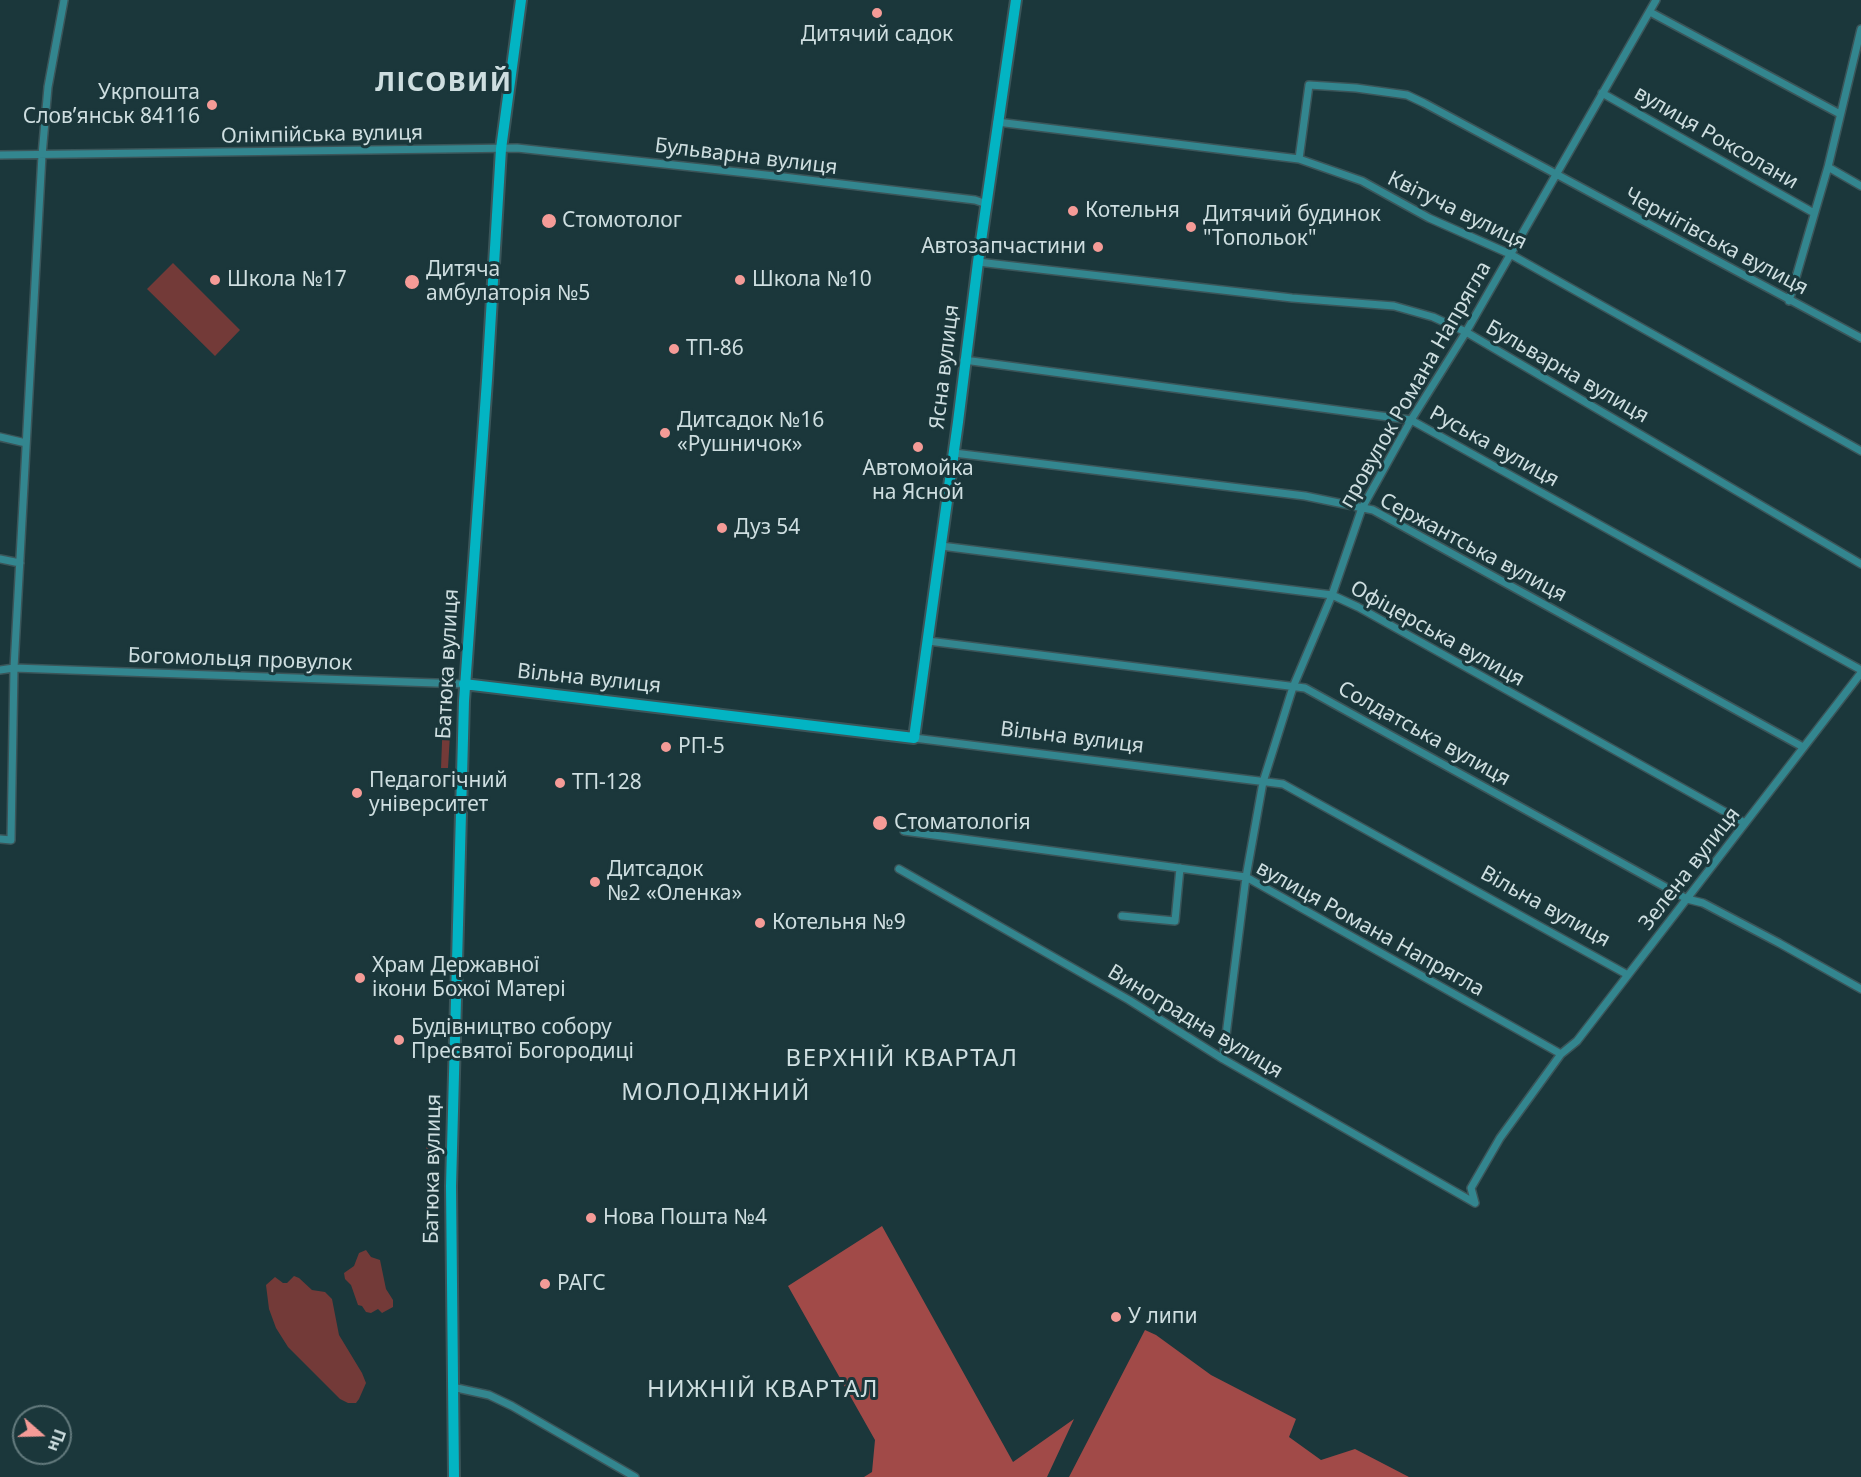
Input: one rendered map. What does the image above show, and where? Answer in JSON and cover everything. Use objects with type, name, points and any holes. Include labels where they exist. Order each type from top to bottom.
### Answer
[{"type":"street","points":[[0,839],[11,840],[14,668],[42,155],[48,87],[64,0]]},
{"type":"street","name":"Батюка вулиця","points":[[454,1477],[451,1186],[464,684],[486,402],[501,149],[521,0]]},
{"type":"street","name":"Ясна вулиця","points":[[914,738],[954,453],[964,360],[1016,0]]},
{"type":"street","name":"провулок Романа Напрягла","points":[[1223,1059],[1246,877],[1263,782],[1293,687],[1332,595],[1362,508],[1411,420],[1466,332],[1656,0]]},
{"type":"street","points":[[1650,12],[1840,114]]},
{"type":"street","points":[[1789,301],[1828,167],[1861,29]]},
{"type":"street","name":"Чернігівська вулиця","points":[[1299,159],[1309,85],[1356,87],[1407,95],[1861,338]]},
{"type":"street","name":"вулиця Роксолани","points":[[1602,93],[1814,213]]},
{"type":"street","name":"Квітуча вулиця","points":[[997,122],[1299,159],[1362,182],[1429,218],[1510,254],[1861,451]]},
{"type":"street","name":"Бульварна вулиця","points":[[501,149],[517,148],[573,153],[956,198],[987,204]]},
{"type":"street","name":"Олімпійська вулиця","points":[[0,155],[501,149]]},
{"type":"street","points":[[1828,167],[1861,186]]},
{"type":"street","name":"Бульварна вулиця","points":[[978,262],[1292,298],[1394,306],[1433,318],[1466,332],[1861,564]]},
{"type":"street","name":"Руська вулиця","points":[[964,360],[1411,420],[1861,671]]},
{"type":"street","points":[[0,437],[27,443]]},
{"type":"street","name":"Сержантська вулиця","points":[[954,453],[1305,496],[1373,510],[1803,747]]},
{"type":"street","name":"Офіцерська вулиця","points":[[941,546],[1332,595],[1358,607],[1745,823]]},
{"type":"street","points":[[0,559],[20,563]]},
{"type":"street","name":"Солдатська вулиця","points":[[928,641],[1305,688],[1687,899],[1702,903],[1779,943],[1861,990]]},
{"type":"street","name":"Богомольця провулок","points":[[0,670],[14,668],[464,684]]},
{"type":"street","name":"Зелена вулиця","points":[[1475,1203],[1471,1188],[1500,1138],[1560,1054],[1577,1041],[1861,671]]},
{"type":"street","name":"Вільна вулиця","points":[[464,684],[1283,784],[1628,975]]},
{"type":"street","name":"вулиця Романа Напрягла","points":[[904,831],[1246,877],[1560,1054]]},
{"type":"street","name":"Виноградна вулиця","points":[[899,868],[1129,1000],[1223,1059],[1475,1203]]},
{"type":"street","points":[[1122,915],[1175,921],[1180,868]]},
{"type":"street","points":[[452,1387],[489,1395],[512,1406],[634,1477]]},
{"type":"shaded area","points":[[173,263],[240,330],[215,356],[147,289]]},
{"type":"shaded area","points":[[443,717],[451,718],[448,768],[441,768]]},
{"type":"shaded area","points":[[435,1110],[441,1111],[440,1160],[434,1158],[426,1148],[427,1120]]},
{"type":"shaded area","points":[[882,1226],[1013,1462],[1074,1419],[1047,1477],[864,1477],[872,1472],[875,1440],[788,1286]]},
{"type":"shaded area","points":[[366,1250],[371,1257],[380,1260],[386,1289],[393,1300],[393,1307],[382,1313],[378,1309],[371,1313],[366,1312],[362,1306],[358,1305],[351,1285],[345,1279],[344,1273],[354,1266],[359,1253]]},
{"type":"shaded area","points":[[294,1276],[312,1290],[325,1292],[332,1299],[339,1335],[366,1383],[356,1403],[348,1403],[340,1399],[288,1347],[276,1328],[269,1309],[266,1285],[275,1277],[287,1283]]},
{"type":"shaded area","points":[[1145,1330],[1156,1335],[1211,1375],[1296,1419],[1289,1437],[1321,1460],[1355,1449],[1409,1477],[1069,1477]]},
{"type":"place","name":"Дитячий садок","points":[[877,13]]},
{"type":"place","name":"Укрпошта Слов’янськ 84116","points":[[212,105]]},
{"type":"place","name":"Котельня","points":[[1073,211]]},
{"type":"place","name":"Стомотолог","points":[[549,221]]},
{"type":"place","name":"Дитячий будинок \"Топольок\"","points":[[1191,227]]},
{"type":"place","name":"Автозапчастини","points":[[1098,247]]},
{"type":"place","name":"Школа №17","points":[[215,280]]},
{"type":"place","name":"Школа №10","points":[[740,280]]},
{"type":"place","name":"Дитяча амбулаторія №5","points":[[412,282]]},
{"type":"place","name":"ТП-86","points":[[674,349]]},
{"type":"place","name":"Дитсадок №16 «Рушничок»","points":[[665,433]]},
{"type":"place","name":"Автомойка на Ясной","points":[[918,447]]},
{"type":"place","name":"Дуз 54","points":[[722,528]]},
{"type":"place","name":"РП-5","points":[[666,747]]},
{"type":"place","name":"ТП-128","points":[[560,783]]},
{"type":"place","name":"Педагогічний університет","points":[[357,793]]},
{"type":"place","name":"Стоматологія","points":[[880,823]]},
{"type":"place","name":"Дитсадок №2 «Оленка»","points":[[595,882]]},
{"type":"place","name":"Котельня №9","points":[[760,923]]},
{"type":"place","name":"Храм Державної ікони Божої Матері","points":[[360,978]]},
{"type":"place","name":"Будівництво собору Пресвятої Богородиці","points":[[399,1040]]},
{"type":"place","name":"Нова Пошта №4","points":[[591,1218]]},
{"type":"place","name":"РАГС","points":[[545,1284]]},
{"type":"place","name":"У липи","points":[[1116,1317]]},
{"type":"district","name":"ЛІСОВИЙ","points":[[444,83]]},
{"type":"district","name":"ВЕРХНІЙ КВАРТАЛ","points":[[902,1059]]},
{"type":"district","name":"МОЛОДІЖНИЙ","points":[[716,1093]]},
{"type":"district","name":"НИЖНІЙ КВАРТАЛ","points":[[763,1390]]}]
